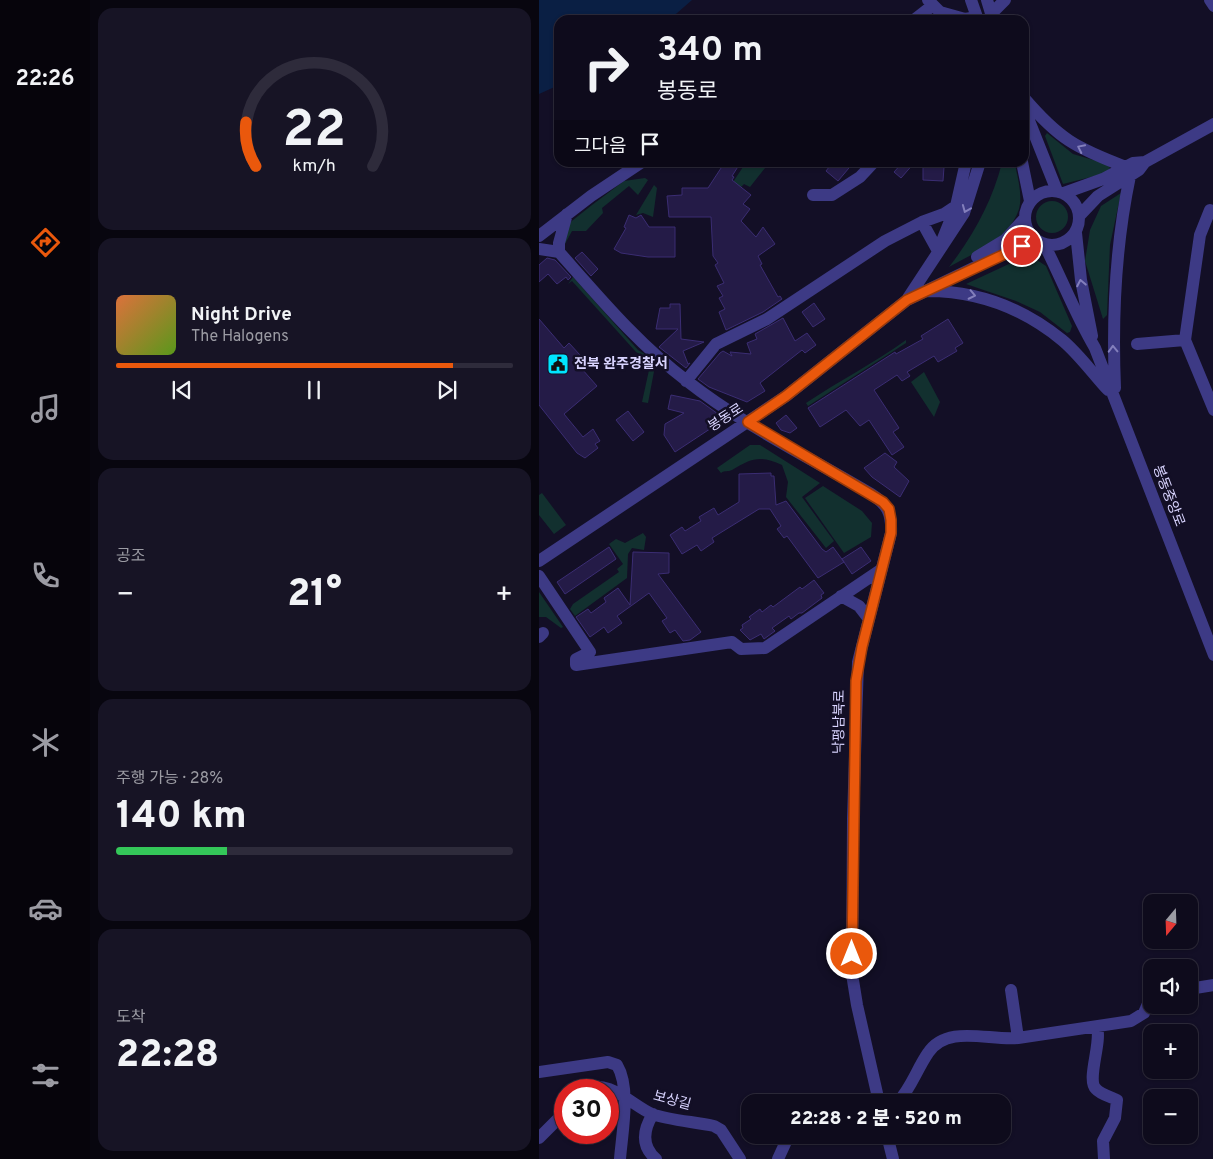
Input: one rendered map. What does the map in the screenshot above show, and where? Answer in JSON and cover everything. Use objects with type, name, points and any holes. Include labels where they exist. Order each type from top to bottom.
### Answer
[{"type":"street","points":[[987,0],[991,15]]},
{"type":"street","points":[[994,15],[1005,0]]},
{"type":"street","points":[[1210,0],[1213,6]]},
{"type":"street","points":[[924,15],[936,9],[972,15]]},
{"type":"street","points":[[1029,104],[1045,122],[1069,142],[1128,172]]},
{"type":"street","points":[[1029,120],[1060,192],[1077,206],[1080,215],[1098,196],[1128,172]]},
{"type":"street","points":[[1030,201],[1042,192],[1060,192],[1139,170],[1145,162],[1213,124]]},
{"type":"street","points":[[539,236],[617,177],[634,167]]},
{"type":"street","points":[[813,195],[832,195],[860,177],[869,167]]},
{"type":"street","points":[[907,300],[923,278],[938,251],[956,206],[963,167]]},
{"type":"street","points":[[938,251],[954,232],[965,213],[979,167]]},
{"type":"street","points":[[1023,167],[1030,201],[1025,218]]},
{"type":"street","points":[[1115,398],[1113,292],[1128,172]]},
{"type":"street","points":[[686,381],[716,344],[767,319],[885,241],[922,222],[944,214],[956,206]]},
{"type":"street","points":[[1212,212],[1200,235],[1185,340],[1213,410]]},
{"type":"street","points":[[539,249],[559,252],[559,243],[567,214]]},
{"type":"street","name":"봉동중앙로","points":[[1080,215],[1076,233],[1081,280],[1095,348]]},
{"type":"street","name":"봉동중앙로","points":[[1025,218],[1026,226],[1040,242],[1059,271],[1075,315],[1095,348],[1213,655]]},
{"type":"street","name":"봉동로","points":[[923,291],[935,277],[991,250],[1005,240],[1025,218]]},
{"type":"street","points":[[922,222],[938,251]]},
{"type":"street","points":[[1040,242],[1062,244],[1076,233]]},
{"type":"street","name":"봉동로","points":[[539,561],[786,396],[907,300],[923,291],[1040,242]]},
{"type":"street","name":"낙평남북로","points":[[559,252],[638,340],[686,381],[748,422],[883,502],[889,509],[891,520],[882,569],[856,681],[852,974],[877,1094]]},
{"type":"street","points":[[923,291],[947,291],[976,296],[1028,316],[1062,340],[1115,398]]},
{"type":"street","points":[[1137,344],[1185,340]]},
{"type":"street","points":[[539,576],[590,652],[576,658],[576,665],[732,642],[741,649],[765,648],[882,569]]},
{"type":"street","points":[[841,596],[853,601],[869,619]]},
{"type":"street","points":[[1198,988],[1213,985]]},
{"type":"street","points":[[1011,990],[1018,1038]]},
{"type":"street","points":[[904,1094],[927,1054],[940,1040],[961,1036],[1003,1040],[1097,1027],[1139,1018],[1143,1014]]},
{"type":"street","points":[[1097,1027],[1100,1035],[1092,1076],[1093,1085],[1096,1090],[1117,1100],[1115,1118],[1103,1141],[1104,1159]]},
{"type":"street","points":[[539,1072],[608,1062],[617,1065],[623,1075],[624,1098],[620,1159]]},
{"type":"street","name":"보상길","points":[[619,1095],[653,1114],[713,1126],[721,1130],[739,1159]]},
{"type":"street","points":[[653,1114],[644,1132],[649,1153],[656,1159]]},
{"type":"street","points":[[539,1138],[554,1123]]},
{"type":"street","points":[[778,1159],[785,1144]]},
{"type":"street","points":[[889,1144],[893,1159]]},
{"type":"green space","points":[[1047,133],[1073,154],[1107,164],[1110,168],[1107,173],[1063,184],[1045,136]]},
{"type":"green space","points":[[743,167],[766,167],[750,187],[744,184],[734,194],[721,200]]},
{"type":"green space","points":[[1001,167],[1016,167],[1020,203],[1014,220],[990,244],[949,267],[981,217]]},
{"type":"green space","points":[[645,178],[648,180],[638,195],[629,186],[602,208],[603,213],[586,231],[572,231],[565,244],[562,244],[568,224],[624,181]]},
{"type":"green space","points":[[654,185],[657,188],[653,217],[643,213],[636,215]]},
{"type":"green space","points":[[1121,193],[1110,245],[1107,315],[1103,319],[1085,261],[1090,230],[1101,206]]},
{"type":"green space","points":[[1052,201],[1064,205],[1068,217],[1064,229],[1052,233],[1040,229],[1036,217],[1040,205]]},
{"type":"green space","points":[[1024,257],[1034,258],[1046,266],[1072,326],[1070,332],[1067,333],[1040,312],[1016,301],[966,284]]},
{"type":"green space","points":[[573,277],[638,350],[656,361],[648,403],[642,402],[651,361],[636,352],[572,281],[568,284]]},
{"type":"green space","points":[[906,340],[906,343],[808,406],[806,403],[882,356]]},
{"type":"green space","points":[[924,372],[940,402],[934,417],[911,382]]},
{"type":"green space","points":[[750,445],[760,445],[820,483],[802,497],[834,541],[826,548],[786,497],[788,482],[782,465],[768,460],[756,459],[731,471],[721,473],[717,468]]},
{"type":"green space","points":[[823,486],[862,511],[872,523],[871,537],[844,553],[805,498]]},
{"type":"green space","points":[[542,493],[566,525],[554,534],[539,515],[539,495]]},
{"type":"green space","points":[[643,533],[646,537],[644,550],[632,548],[628,554],[627,578],[575,616],[570,609],[573,604],[619,572],[617,569],[623,564],[609,544],[616,539],[625,543]]},
{"type":"green space","points":[[539,592],[563,627],[561,628],[546,617],[539,617]]},
{"type":"water","points":[[539,0],[692,0],[675,15],[554,15],[554,87],[539,94]]},
{"type":"building","points":[[722,167],[738,167],[732,176],[734,177],[732,180],[751,195],[743,204],[750,209],[741,221],[756,237],[763,227],[775,244],[758,256],[762,264],[760,265],[778,297],[780,296],[782,299],[763,312],[726,330],[719,312],[725,309],[719,298],[723,296],[717,286],[724,283],[715,265],[718,263],[713,256],[711,217],[669,217],[667,196],[682,195],[682,188],[708,188]]},
{"type":"building","points":[[829,167],[850,167],[838,181],[826,171]]},
{"type":"building","points":[[898,167],[911,167],[901,178],[894,172]]},
{"type":"building","points":[[923,167],[944,167],[943,181],[923,180]]},
{"type":"building","points":[[629,215],[636,218],[641,215],[649,227],[675,227],[675,257],[648,257],[621,253],[614,249],[626,228],[624,227]]},
{"type":"building","points":[[582,252],[598,269],[591,276],[575,258]]},
{"type":"building","points":[[547,258],[555,260],[571,277],[568,280],[566,277],[557,284],[548,274],[539,282],[539,265]]},
{"type":"building","points":[[814,303],[825,319],[813,327],[802,312]]},
{"type":"building","points":[[670,304],[680,304],[681,339],[704,342],[683,351],[688,364],[690,363],[686,368],[659,347],[678,329],[656,329],[660,308],[670,308]]},
{"type":"building","points":[[783,318],[795,341],[807,333],[816,345],[805,353],[802,350],[760,383],[765,391],[747,402],[709,387],[698,379],[723,351],[732,356],[730,352],[751,354],[747,343],[757,339],[755,334]]},
{"type":"building","points":[[539,319],[564,348],[569,343],[580,355],[574,360],[597,386],[564,414],[583,437],[593,429],[600,441],[595,444],[598,448],[585,458],[577,453],[539,405]]},
{"type":"building","points":[[948,319],[963,343],[955,348],[957,351],[938,362],[934,356],[907,372],[910,376],[902,381],[897,375],[874,390],[899,428],[893,432],[904,447],[892,455],[869,420],[860,426],[846,410],[820,427],[808,408],[895,352],[896,354],[923,339],[921,336]]},
{"type":"building","points":[[671,395],[700,401],[725,419],[675,452],[664,435],[665,424],[684,413],[668,409]]},
{"type":"building","points":[[628,411],[644,432],[633,441],[616,420]]},
{"type":"building","points":[[786,415],[797,428],[790,433],[781,430],[776,423]]},
{"type":"building","points":[[885,453],[897,462],[894,467],[909,481],[900,497],[872,477],[864,468]]},
{"type":"building","points":[[771,473],[771,476],[774,476],[776,505],[786,501],[822,549],[826,552],[833,547],[844,562],[818,578],[787,536],[784,538],[777,529],[781,526],[770,509],[759,509],[712,538],[714,542],[701,551],[697,545],[682,554],[670,535],[682,527],[685,531],[701,521],[699,517],[714,508],[718,515],[739,502],[739,474]]},
{"type":"building","points":[[609,547],[616,559],[565,594],[557,582]]},
{"type":"building","points":[[861,547],[871,561],[852,574],[842,559]]},
{"type":"building","points":[[633,552],[669,553],[669,573],[658,574],[701,632],[690,640],[683,641],[675,630],[670,633],[662,621],[667,618],[649,593],[617,616],[622,623],[608,633],[604,627],[590,637],[576,617],[588,609],[591,613],[606,602],[604,598],[618,588],[630,605]]},
{"type":"building","points":[[814,580],[824,593],[821,595],[822,598],[802,613],[791,619],[789,616],[772,628],[775,631],[764,639],[761,634],[750,640],[740,630],[743,628],[742,625],[751,619],[749,617],[760,609],[762,612],[771,605],[773,607],[800,587],[802,589]]},
{"type":"place","name":"전북 완주경찰서","points":[[558,364]]},
{"type":"route","points":[[852,954],[856,681],[858,662],[891,533],[889,509],[883,502],[856,485],[748,422],[786,396],[907,300],[1022,246]]}]
